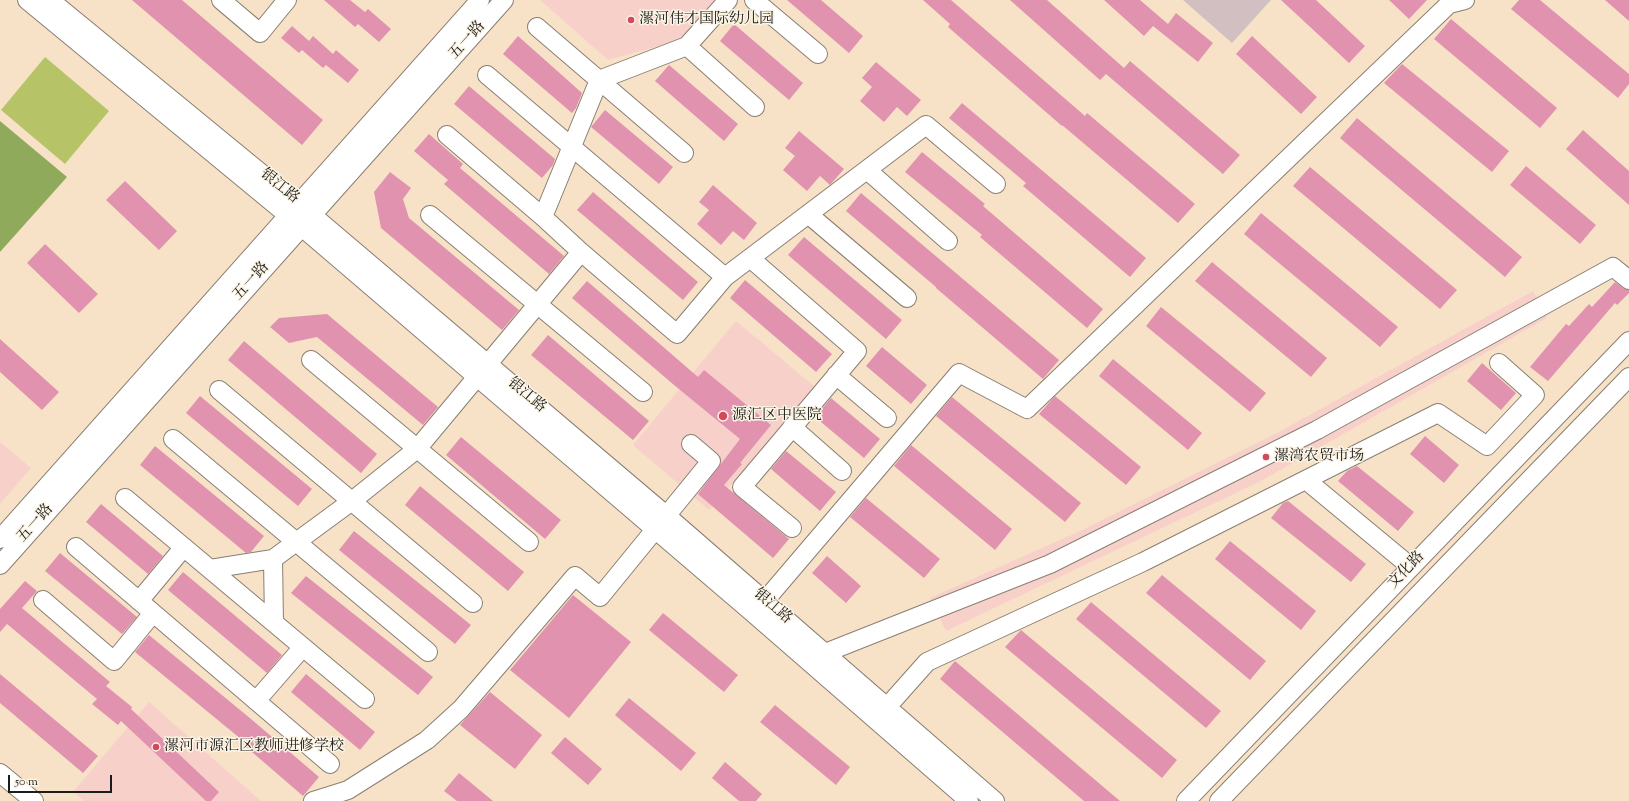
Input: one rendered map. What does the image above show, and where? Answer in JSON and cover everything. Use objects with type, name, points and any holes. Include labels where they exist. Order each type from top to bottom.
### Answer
[{"type":"street","name":"银江路","points":[[27,0],[300,215]]},
{"type":"street","name":"银江路","points":[[50,0],[483,371],[666,516],[759,607],[882,714],[995,801]]},
{"type":"street","points":[[221,0],[260,33],[287,0]]},
{"type":"street","name":"五一路","points":[[0,564],[300,215],[480,0]]},
{"type":"street","name":"五一路","points":[[0,539],[300,215],[504,0]]},
{"type":"street","points":[[544,217],[599,80],[686,46],[728,0]]},
{"type":"street","points":[[754,0],[818,54]]},
{"type":"street","points":[[759,607],[959,373],[1027,409],[1449,4],[1465,0]]},
{"type":"street","points":[[537,27],[684,153]]},
{"type":"street","points":[[686,46],[755,107]]},
{"type":"street","points":[[487,74],[725,277]]},
{"type":"street","points":[[447,135],[544,217],[581,252],[677,334],[725,277],[926,125],[996,184]]},
{"type":"street","points":[[867,170],[948,241]]},
{"type":"street","points":[[808,214],[907,298]]},
{"type":"street","points":[[430,215],[643,392]]},
{"type":"street","points":[[210,569],[273,560],[352,502],[417,449],[581,252]]},
{"type":"street","points":[[750,258],[856,351],[742,487],[792,528]]},
{"type":"street","points":[[825,653],[1050,564],[1317,430],[1613,267],[1629,280]]},
{"type":"street","name":"文化路","points":[[1186,801],[1629,341]]},
{"type":"street","points":[[311,360],[529,542]]},
{"type":"street","points":[[882,714],[927,662],[1143,562],[1438,414],[1487,446],[1534,395],[1499,363]]},
{"type":"street","name":"银江路","points":[[483,371],[655,529],[759,607],[825,653],[882,714],[969,801]]},
{"type":"street","points":[[836,375],[886,418]]},
{"type":"street","name":"文化路","points":[[1219,801],[1629,377]]},
{"type":"street","points":[[219,390],[473,603]]},
{"type":"street","points":[[792,427],[842,470]]},
{"type":"street","points":[[173,438],[428,652]]},
{"type":"street","points":[[313,801],[348,790],[427,740],[461,708],[575,576],[600,597],[711,461],[691,444]]},
{"type":"street","points":[[1306,480],[1412,567]]},
{"type":"street","points":[[125,498],[365,699]]},
{"type":"street","points":[[76,547],[330,764]]},
{"type":"street","points":[[139,601],[184,547]]},
{"type":"street","points":[[273,560],[274,623]]},
{"type":"street","points":[[43,600],[114,661],[153,613]]},
{"type":"street","points":[[256,702],[303,647]]},
{"type":"street","points":[[0,773],[34,801]]},
{"type":"shaded area","name":"漯河伟才国际幼儿园","points":[[540,0],[716,0],[682,40],[608,60]]},
{"type":"shaded area","points":[[1183,0],[1271,0],[1232,43]]},
{"type":"shaded area","name":"漯湾农贸市场","points":[[1533,291],[1547,318],[1259,482],[946,631],[930,598],[1080,531],[1279,432]]},
{"type":"shaded area","name":"源汇区中医院","points":[[736,321],[815,387],[709,510],[633,445]]},
{"type":"shaded area","points":[[0,442],[31,468],[0,504]]},
{"type":"shaded area","name":"漯河市源汇区教师进修学校","points":[[149,702],[261,801],[84,801],[73,792]]},
{"type":"green space","points":[[45,57],[109,111],[65,164],[1,110]]},
{"type":"green space","points":[[0,121],[67,177],[0,252]]},
{"type":"building","points":[[132,0],[182,0],[323,120],[302,145]]},
{"type":"building","points":[[324,0],[350,0],[365,12],[368,9],[391,29],[379,42],[358,24],[355,27]]},
{"type":"building","points":[[787,0],[821,0],[863,36],[849,53]]},
{"type":"building","points":[[923,0],[951,0],[1085,116],[1087,113],[1195,204],[1178,223],[1062,126],[948,27],[950,24]]},
{"type":"building","points":[[1010,0],[1047,0],[1124,68],[1130,61],[1240,155],[1223,174],[1106,74],[1100,80]]},
{"type":"building","points":[[1104,0],[1140,0],[1168,24],[1176,13],[1213,43],[1198,62],[1153,26],[1144,36]]},
{"type":"building","points":[[1281,0],[1316,0],[1365,46],[1349,63]]},
{"type":"building","points":[[1389,0],[1427,0],[1409,19]]},
{"type":"building","points":[[1519,0],[1540,0],[1629,74],[1629,84],[1618,98],[1511,9]]},
{"type":"building","points":[[1605,0],[1629,0],[1629,21]]},
{"type":"building","points":[[1451,19],[1557,108],[1540,128],[1434,39]]},
{"type":"building","points":[[734,24],[803,83],[789,100],[720,41]]},
{"type":"building","points":[[292,26],[309,41],[313,36],[333,54],[336,50],[359,70],[348,83],[326,65],[323,68],[302,50],[299,53],[281,38]]},
{"type":"building","points":[[518,36],[582,93],[576,108],[572,113],[503,54]]},
{"type":"building","points":[[1252,36],[1317,97],[1301,114],[1236,54]]},
{"type":"building","points":[[876,62],[921,100],[907,116],[897,107],[884,122],[860,101],[872,87],[862,78]]},
{"type":"building","points":[[1402,64],[1509,151],[1492,172],[1384,83]]},
{"type":"building","points":[[669,65],[738,124],[724,141],[655,81]]},
{"type":"building","points":[[469,86],[555,159],[553,165],[542,178],[454,104]]},
{"type":"building","points":[[962,103],[1146,258],[1130,277],[1023,186],[1026,183],[949,118]]},
{"type":"building","points":[[605,110],[673,167],[659,184],[591,127]]},
{"type":"building","points":[[1357,118],[1522,257],[1505,277],[1340,138]]},
{"type":"building","points":[[1583,130],[1629,171],[1629,205],[1566,149]]},
{"type":"building","points":[[799,131],[844,169],[830,185],[820,176],[807,191],[783,170],[795,156],[785,148]]},
{"type":"building","points":[[429,134],[463,164],[460,168],[564,256],[549,274],[444,184],[448,180],[414,151]]},
{"type":"building","points":[[922,152],[985,204],[983,206],[1103,309],[1087,328],[980,237],[982,235],[905,172]]},
{"type":"building","points":[[1526,166],[1596,225],[1580,244],[1510,185]]},
{"type":"building","points":[[1310,167],[1457,290],[1440,309],[1293,186]]},
{"type":"building","points":[[390,172],[411,188],[403,199],[409,218],[519,310],[502,330],[381,228],[374,192]]},
{"type":"building","points":[[125,181],[177,231],[159,250],[106,200]]},
{"type":"building","points":[[713,185],[757,223],[744,240],[733,231],[721,245],[697,224],[709,210],[699,202]]},
{"type":"building","points":[[593,192],[698,282],[683,300],[577,210]]},
{"type":"building","points":[[861,193],[1059,360],[1043,379],[846,211]]},
{"type":"building","points":[[1261,213],[1398,327],[1380,347],[1244,234]]},
{"type":"building","points":[[804,237],[902,320],[886,339],[788,255]]},
{"type":"building","points":[[45,244],[98,294],[79,313],[27,263]]},
{"type":"building","points":[[1212,262],[1327,358],[1311,377],[1195,281]]},
{"type":"building","points":[[745,280],[832,354],[816,372],[730,298]]},
{"type":"building","points":[[587,281],[698,377],[704,370],[771,425],[740,463],[742,464],[724,485],[789,539],[773,558],[698,494],[740,439],[572,298]]},
{"type":"building","points":[[1615,282],[1623,288],[1629,290],[1629,293],[1617,305],[1615,303],[1548,381],[1530,367],[1566,324],[1569,326],[1589,304],[1592,307]]},
{"type":"building","points":[[1161,307],[1266,393],[1250,412],[1146,326]]},
{"type":"building","points":[[327,314],[438,407],[423,425],[317,337],[289,343],[270,327],[279,318]]},
{"type":"building","points":[[548,335],[649,421],[633,440],[531,355]]},
{"type":"building","points":[[0,339],[59,392],[42,410],[0,372]]},
{"type":"building","points":[[244,341],[377,454],[361,473],[228,360]]},
{"type":"building","points":[[882,347],[927,385],[911,404],[866,366]]},
{"type":"building","points":[[1113,359],[1202,433],[1188,450],[1099,376]]},
{"type":"building","points":[[1482,363],[1516,393],[1501,410],[1467,381]]},
{"type":"building","points":[[200,396],[312,489],[298,506],[186,413]]},
{"type":"building","points":[[1055,396],[1141,467],[1126,485],[1039,414]]},
{"type":"building","points":[[952,397],[1081,503],[1065,522],[936,416]]},
{"type":"building","points":[[831,398],[880,439],[864,458],[815,417]]},
{"type":"building","points":[[1425,436],[1459,465],[1444,483],[1410,454]]},
{"type":"building","points":[[461,437],[561,520],[545,539],[446,455]]},
{"type":"building","points":[[911,445],[1012,529],[995,550],[894,466]]},
{"type":"building","points":[[155,446],[264,536],[251,552],[246,553],[140,465]]},
{"type":"building","points":[[786,451],[836,492],[820,511],[771,469]]},
{"type":"building","points":[[1357,466],[1414,512],[1398,531],[1338,481],[1347,471]]},
{"type":"building","points":[[420,486],[524,572],[508,591],[405,505]]},
{"type":"building","points":[[866,498],[940,559],[924,578],[850,517]]},
{"type":"building","points":[[1288,501],[1366,564],[1351,582],[1271,518],[1283,503]]},
{"type":"building","points":[[101,504],[163,556],[148,574],[86,522]]},
{"type":"building","points":[[354,531],[471,625],[455,644],[339,550]]},
{"type":"building","points":[[1230,541],[1316,611],[1301,630],[1215,559]]},
{"type":"building","points":[[60,553],[137,617],[122,634],[45,571]]},
{"type":"building","points":[[827,556],[861,586],[846,603],[812,573]]},
{"type":"building","points":[[183,572],[282,655],[267,673],[168,590]]},
{"type":"building","points":[[1162,575],[1266,661],[1250,680],[1146,593]]},
{"type":"building","points":[[306,576],[433,677],[418,695],[291,593]]},
{"type":"building","points":[[25,581],[37,591],[22,608],[110,682],[106,686],[132,707],[131,709],[219,792],[211,801],[206,801],[121,721],[118,725],[92,704],[97,699],[7,624],[0,632],[0,609]]},
{"type":"building","points":[[573,595],[631,642],[569,718],[510,670]]},
{"type":"building","points":[[1091,602],[1221,711],[1206,728],[1076,619]]},
{"type":"building","points":[[663,613],[738,675],[724,692],[649,630]]},
{"type":"building","points":[[1021,630],[1177,760],[1162,778],[1005,647]]},
{"type":"building","points":[[149,635],[319,777],[303,796],[245,746],[247,744],[135,652]]},
{"type":"building","points":[[955,661],[1120,801],[1084,801],[940,679]]},
{"type":"building","points":[[0,674],[98,756],[83,773],[0,703]]},
{"type":"building","points":[[306,674],[375,732],[360,750],[291,692]]},
{"type":"building","points":[[490,692],[542,735],[515,769],[460,725]]},
{"type":"building","points":[[629,698],[696,753],[681,771],[615,715]]},
{"type":"building","points":[[775,705],[850,767],[836,785],[760,722]]},
{"type":"building","points":[[565,737],[602,769],[588,785],[551,753]]},
{"type":"building","points":[[725,762],[762,794],[756,801],[739,801],[712,778]]},
{"type":"building","points":[[459,773],[493,801],[457,801],[444,791]]},
{"type":"place","name":"漯河伟才国际幼儿园","points":[[631,20]]},
{"type":"place","name":"源汇区中医院","points":[[723,416]]},
{"type":"place","name":"漯湾农贸市场","points":[[1266,457]]},
{"type":"place","name":"漯河市源汇区教师进修学校","points":[[156,747]]}]
